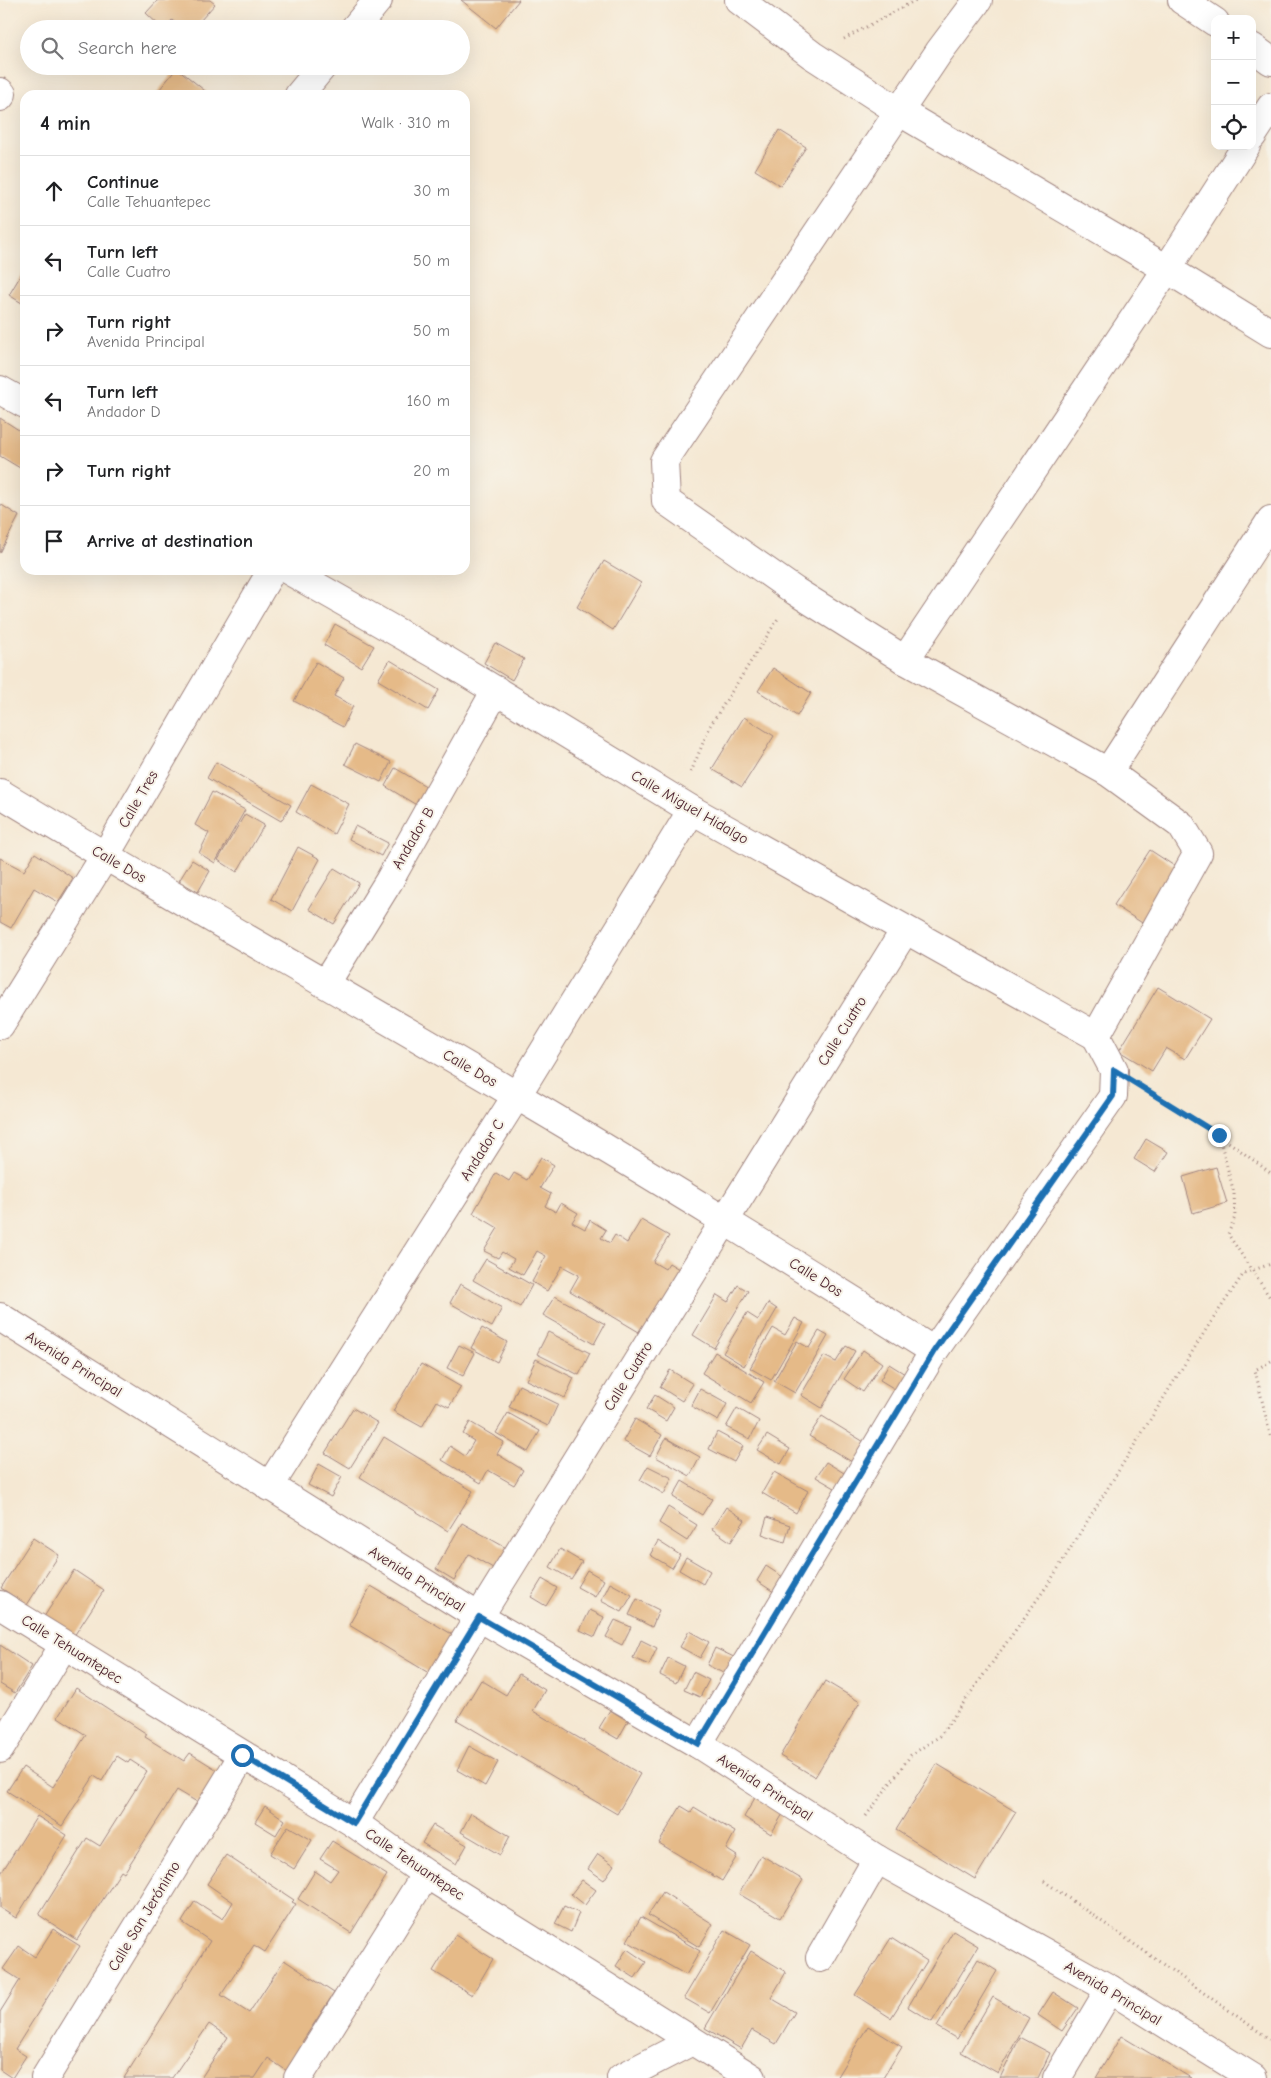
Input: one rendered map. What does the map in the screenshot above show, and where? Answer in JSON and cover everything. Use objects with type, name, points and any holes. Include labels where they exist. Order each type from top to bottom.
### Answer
[{"type":"street","points":[[361,20],[378,0]]},
{"type":"street","points":[[739,0],[812,55],[900,112],[1167,269],[1271,333]]},
{"type":"street","points":[[698,1744],[934,1351],[1113,1096],[1114,1070],[1096,1036],[1198,853],[1180,825],[1108,772],[905,660],[795,591],[666,501],[664,461],[939,52],[978,0]]},
{"type":"street","points":[[1182,0],[1211,19]]},
{"type":"street","points":[[1256,50],[1271,61]]},
{"type":"street","points":[[303,90],[316,75]]},
{"type":"street","points":[[1256,130],[1271,107]]},
{"type":"street","points":[[905,660],[1167,269],[1243,150]]},
{"type":"street","points":[[0,390],[20,401]]},
{"type":"street","points":[[1108,772],[1271,520]]},
{"type":"street","name":"Calle Tres","points":[[0,1025],[105,856],[269,575]]},
{"type":"street","name":"Calle Miguel Hidalgo","points":[[297,575],[496,690],[692,810],[1096,1036]]},
{"type":"street","name":"Andador B","points":[[326,983],[389,881],[496,690]]},
{"type":"street","name":"Calle Dos","points":[[0,794],[517,1095],[724,1220],[934,1351]]},
{"type":"street","name":"Andador C","points":[[269,1487],[517,1095],[692,810]]},
{"type":"street","name":"Calle Cuatro","points":[[354,1823],[479,1617],[905,930]]},
{"type":"street","name":"Avenida Principal","points":[[0,1317],[479,1617],[698,1744],[877,1859],[1110,1989],[1252,2078]]},
{"type":"street","name":"Calle Tehuantepec","points":[[0,1605],[354,1823],[426,1874],[752,2078]]},
{"type":"street","points":[[0,1749],[64,1645]]},
{"type":"street","name":"Calle San Jerónimo","points":[[46,2078],[242,1755]]},
{"type":"street","points":[[820,1958],[877,1859]]},
{"type":"street","points":[[298,2078],[426,1874]]},
{"type":"street","points":[[1057,2078],[1110,1989]]},
{"type":"street","points":[[621,2078],[692,2041]]},
{"type":"path","points":[[812,55],[916,0]]},
{"type":"path","points":[[692,810],[691,773],[710,726],[795,591]]},
{"type":"path","points":[[1114,1070],[1219,1135],[1271,1173]]},
{"type":"path","points":[[1219,1135],[1234,1193],[1234,1217],[1228,1234],[1271,1299]]},
{"type":"path","points":[[850,1842],[883,1792],[911,1755],[940,1736],[1049,1583],[1207,1328],[1244,1273],[1271,1264]]},
{"type":"path","points":[[1271,1361],[1255,1370],[1271,1439]]},
{"type":"path","points":[[1044,1881],[1271,2040]]},
{"type":"building","points":[[158,0],[210,0],[215,4],[201,20],[153,20],[146,13]]},
{"type":"building","points":[[461,0],[519,0],[496,28]]},
{"type":"building","points":[[171,75],[186,75],[204,90],[159,90]]},
{"type":"building","points":[[779,130],[806,147],[781,186],[755,170]]},
{"type":"building","points":[[20,276],[20,302],[9,295]]},
{"type":"building","points":[[0,418],[20,431],[20,468],[0,456]]},
{"type":"building","points":[[0,504],[19,516],[0,553]]},
{"type":"building","points":[[604,561],[641,583],[613,630],[577,607]]},
{"type":"building","points":[[335,624],[374,646],[361,667],[324,645]]},
{"type":"building","points":[[495,643],[524,659],[512,680],[484,663]]},
{"type":"building","points":[[390,660],[439,690],[428,710],[378,680]]},
{"type":"building","points":[[316,662],[344,678],[334,696],[353,706],[343,727],[294,701]]},
{"type":"building","points":[[773,668],[811,693],[797,716],[758,691]]},
{"type":"building","points":[[744,717],[774,736],[742,787],[712,769]]},
{"type":"building","points":[[355,744],[391,762],[381,782],[345,764]]},
{"type":"building","points":[[216,762],[291,805],[281,821],[207,778]]},
{"type":"building","points":[[395,768],[429,788],[418,806],[385,786]]},
{"type":"building","points":[[311,784],[349,804],[334,834],[296,812]]},
{"type":"building","points":[[212,792],[245,810],[215,863],[199,853],[209,833],[195,825]]},
{"type":"building","points":[[245,814],[264,825],[237,872],[218,860]]},
{"type":"building","points":[[355,826],[388,843],[381,856],[349,839]]},
{"type":"building","points":[[298,847],[320,859],[292,911],[271,899]]},
{"type":"building","points":[[1150,850],[1182,871],[1147,926],[1114,905]]},
{"type":"building","points":[[35,853],[73,878],[58,902],[34,888],[11,928],[0,922],[0,858],[24,871]]},
{"type":"building","points":[[192,860],[210,871],[198,892],[179,881]]},
{"type":"building","points":[[334,868],[359,883],[334,924],[309,909]]},
{"type":"building","points":[[1158,987],[1210,1019],[1185,1059],[1166,1048],[1152,1071],[1119,1051]]},
{"type":"building","points":[[1146,1139],[1168,1152],[1155,1172],[1134,1159]]},
{"type":"building","points":[[541,1157],[554,1165],[540,1188],[551,1194],[545,1206],[556,1212],[561,1203],[578,1213],[572,1222],[585,1229],[590,1220],[606,1230],[601,1238],[610,1243],[615,1235],[627,1243],[641,1220],[669,1236],[653,1262],[665,1269],[669,1263],[687,1274],[649,1338],[570,1291],[579,1275],[562,1266],[547,1291],[532,1282],[546,1256],[537,1251],[523,1275],[509,1267],[514,1259],[502,1252],[498,1258],[484,1251],[498,1228],[473,1213],[496,1173],[509,1181],[514,1173],[527,1180]]},
{"type":"building","points":[[1216,1167],[1227,1203],[1193,1213],[1183,1177]]},
{"type":"building","points":[[486,1259],[532,1285],[520,1307],[473,1280]]},
{"type":"building","points":[[460,1284],[502,1308],[492,1327],[450,1303]]},
{"type":"building","points":[[738,1285],[748,1291],[714,1348],[693,1335],[717,1295],[728,1302]]},
{"type":"building","points":[[555,1296],[605,1324],[594,1344],[543,1315]]},
{"type":"building","points":[[768,1303],[777,1309],[744,1366],[723,1353],[747,1313],[758,1320]]},
{"type":"building","points":[[795,1318],[804,1323],[771,1380],[750,1368],[773,1328],[785,1335]]},
{"type":"building","points":[[482,1328],[507,1342],[497,1362],[471,1348]]},
{"type":"building","points":[[819,1331],[828,1336],[795,1393],[774,1381],[797,1341],[809,1348]]},
{"type":"building","points":[[548,1332],[590,1353],[579,1375],[537,1354]]},
{"type":"building","points":[[459,1345],[475,1353],[463,1376],[447,1368]]},
{"type":"building","points":[[846,1346],[855,1351],[822,1408],[801,1395],[824,1356],[836,1362]]},
{"type":"building","points":[[863,1350],[882,1363],[863,1392],[844,1379]]},
{"type":"building","points":[[715,1352],[764,1382],[751,1403],[702,1373]]},
{"type":"building","points":[[536,1359],[574,1378],[565,1398],[526,1380]]},
{"type":"building","points":[[421,1364],[461,1387],[449,1407],[437,1401],[422,1427],[393,1411]]},
{"type":"building","points":[[889,1364],[913,1379],[903,1394],[880,1380]]},
{"type":"building","points":[[670,1370],[693,1384],[682,1401],[660,1387]]},
{"type":"building","points":[[519,1385],[558,1404],[548,1426],[509,1407]]},
{"type":"building","points":[[700,1389],[727,1404],[718,1421],[691,1406]]},
{"type":"building","points":[[655,1395],[674,1407],[666,1421],[646,1409]]},
{"type":"building","points":[[353,1408],[378,1423],[350,1468],[325,1453]]},
{"type":"building","points":[[737,1408],[759,1421],[750,1439],[726,1427]]},
{"type":"building","points":[[508,1413],[540,1431],[528,1452],[496,1433]]},
{"type":"building","points":[[822,1416],[869,1445],[857,1465],[809,1436]]},
{"type":"building","points":[[635,1419],[662,1435],[650,1456],[623,1441]]},
{"type":"building","points":[[470,1422],[504,1442],[497,1454],[523,1470],[514,1485],[488,1470],[481,1483],[442,1460],[450,1446],[465,1456],[474,1441],[463,1434]]},
{"type":"building","points":[[717,1432],[743,1446],[734,1462],[709,1449]]},
{"type":"building","points":[[767,1435],[790,1449],[781,1464],[757,1450]]},
{"type":"building","points":[[384,1437],[473,1491],[448,1531],[360,1477]]},
{"type":"building","points":[[666,1438],[700,1457],[690,1476],[656,1457]]},
{"type":"building","points":[[826,1462],[849,1476],[840,1491],[816,1477]]},
{"type":"building","points":[[319,1464],[342,1477],[331,1497],[308,1485]]},
{"type":"building","points":[[648,1466],[672,1478],[664,1494],[640,1480]]},
{"type":"building","points":[[774,1472],[808,1491],[796,1513],[762,1493]]},
{"type":"building","points":[[682,1481],[712,1499],[702,1515],[673,1497]]},
{"type":"building","points":[[668,1507],[697,1525],[687,1541],[659,1523]]},
{"type":"building","points":[[726,1507],[745,1520],[731,1542],[712,1529]]},
{"type":"building","points":[[767,1517],[790,1525],[785,1542],[762,1534]]},
{"type":"building","points":[[462,1523],[510,1550],[498,1571],[469,1554],[454,1580],[436,1569]]},
{"type":"building","points":[[33,1538],[59,1555],[27,1605],[1,1588]]},
{"type":"building","points":[[658,1541],[680,1555],[672,1568],[650,1555]]},
{"type":"building","points":[[560,1549],[582,1562],[571,1579],[550,1567]]},
{"type":"building","points":[[686,1557],[710,1571],[703,1584],[679,1570]]},
{"type":"building","points":[[766,1566],[789,1581],[780,1596],[757,1581]]},
{"type":"building","points":[[74,1570],[104,1590],[72,1639],[42,1620]]},
{"type":"building","points":[[587,1570],[604,1580],[595,1597],[577,1587]]},
{"type":"building","points":[[542,1579],[557,1588],[546,1606],[531,1597]]},
{"type":"building","points":[[610,1583],[632,1595],[622,1612],[601,1601]]},
{"type":"building","points":[[371,1586],[460,1639],[437,1678],[349,1625]]},
{"type":"building","points":[[637,1599],[659,1610],[652,1627],[629,1615]]},
{"type":"building","points":[[590,1610],[604,1617],[595,1637],[580,1630]]},
{"type":"building","points":[[615,1620],[631,1627],[622,1645],[606,1637]]},
{"type":"building","points":[[689,1631],[709,1642],[700,1658],[680,1647]]},
{"type":"building","points":[[641,1640],[657,1648],[649,1665],[633,1658]]},
{"type":"building","points":[[0,1645],[32,1666],[15,1693],[0,1684]]},
{"type":"building","points":[[715,1648],[740,1660],[731,1677],[707,1665]]},
{"type":"building","points":[[668,1658],[684,1666],[676,1683],[660,1675]]},
{"type":"building","points":[[693,1672],[709,1680],[700,1697],[684,1690]]},
{"type":"building","points":[[519,1674],[545,1690],[533,1711],[640,1774],[617,1814],[457,1720],[481,1680],[506,1695]]},
{"type":"building","points":[[825,1681],[860,1702],[815,1777],[780,1756]]},
{"type":"building","points":[[76,1688],[147,1734],[145,1737],[184,1761],[190,1753],[227,1776],[207,1808],[177,1790],[124,1873],[121,1871],[77,1940],[39,1915],[87,1838],[100,1846],[147,1771],[130,1760],[128,1763],[117,1756],[102,1781],[94,1776],[62,1826],[7,1791],[23,1767],[53,1787],[86,1735],[58,1717]]},
{"type":"building","points":[[610,1710],[628,1721],[618,1739],[599,1728]]},
{"type":"building","points":[[469,1746],[498,1762],[485,1786],[457,1770]]},
{"type":"building","points":[[937,1764],[1016,1812],[975,1879],[896,1830]]},
{"type":"building","points":[[756,1796],[784,1812],[771,1834],[744,1817]]},
{"type":"building","points":[[265,1806],[285,1820],[276,1835],[255,1822]]},
{"type":"building","points":[[681,1806],[691,1812],[694,1807],[735,1832],[726,1849],[737,1856],[722,1881],[659,1843]]},
{"type":"building","points":[[471,1813],[510,1836],[500,1855],[461,1832]]},
{"type":"building","points":[[37,1816],[67,1835],[16,1918],[0,1908],[0,1875]]},
{"type":"building","points":[[433,1825],[467,1845],[456,1864],[422,1843]]},
{"type":"building","points":[[288,1826],[312,1840],[294,1869],[270,1854]]},
{"type":"building","points":[[332,1841],[387,1875],[351,1933],[298,1899],[315,1871],[330,1881],[338,1870],[320,1859]]},
{"type":"building","points":[[598,1854],[614,1865],[604,1880],[588,1869]]},
{"type":"building","points":[[226,1855],[294,1900],[292,1902],[296,1904],[265,1952],[254,1945],[221,1995],[249,2013],[284,1960],[334,1993],[302,2042],[307,2046],[290,2073],[268,2058],[255,2078],[201,2078],[228,2037],[209,2024],[172,2078],[124,2078],[210,1941],[182,1922],[195,1901],[223,1919],[233,1902],[207,1884]]},
{"type":"building","points":[[761,1855],[803,1880],[780,1918],[739,1894]]},
{"type":"building","points":[[582,1880],[596,1890],[585,1905],[571,1894]]},
{"type":"building","points":[[663,1892],[713,1924],[699,1947],[648,1915]]},
{"type":"building","points":[[564,1906],[579,1913],[571,1932],[555,1924]]},
{"type":"building","points":[[641,1917],[700,1951],[686,1975],[627,1941]]},
{"type":"building","points":[[53,1929],[80,1946],[15,2049],[26,2056],[12,2078],[0,2070],[0,2012],[20,1980],[3,1969],[19,1946],[35,1957]]},
{"type":"building","points":[[724,1930],[750,1945],[710,2013],[684,1998]]},
{"type":"building","points":[[953,1931],[978,1946],[932,2022],[908,2007]]},
{"type":"building","points":[[455,1935],[493,1959],[472,1995],[433,1971]]},
{"type":"building","points":[[891,1938],[927,1961],[891,2018],[855,1995]]},
{"type":"building","points":[[627,1949],[646,1962],[635,1978],[616,1966]]},
{"type":"building","points":[[751,1951],[786,1972],[771,1998],[795,2012],[776,2044],[752,2030],[741,2049],[705,2028]]},
{"type":"building","points":[[978,1959],[997,1971],[957,2039],[937,2027]]},
{"type":"building","points":[[1053,1992],[1078,2008],[1062,2031],[1038,2015]]},
{"type":"building","points":[[993,1997],[1029,2018],[998,2073],[961,2052]]},
{"type":"building","points":[[868,2026],[902,2047],[883,2078],[836,2078]]},
{"type":"building","points":[[1121,2036],[1191,2078],[1096,2078]]},
{"type":"building","points":[[1020,2037],[1050,2053],[1038,2078],[1000,2078]]},
{"type":"route","points":[[242,1755],[354,1823],[479,1617],[698,1744],[934,1351],[1113,1096],[1114,1070],[1219,1135]]}]
